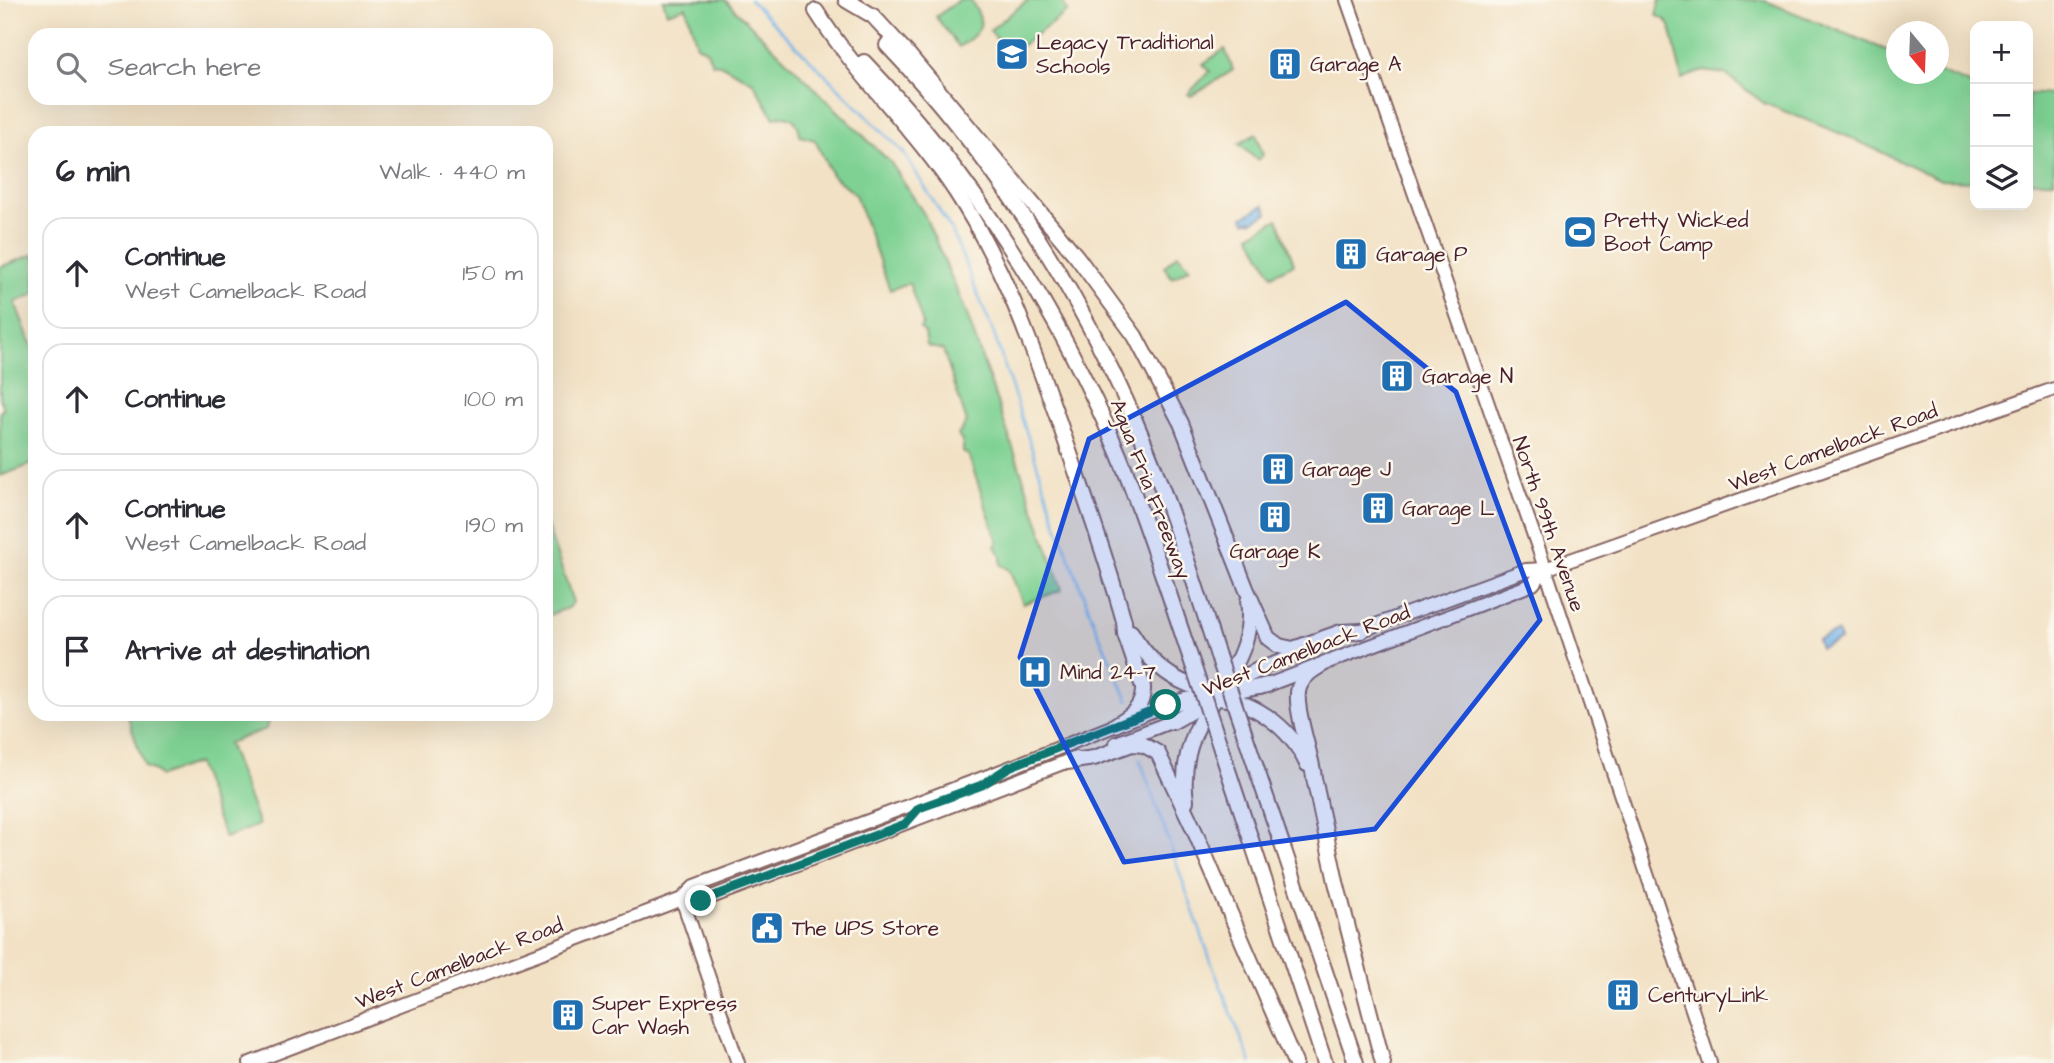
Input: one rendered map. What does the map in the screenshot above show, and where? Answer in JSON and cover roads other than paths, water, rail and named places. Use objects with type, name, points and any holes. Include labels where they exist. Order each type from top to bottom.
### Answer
[{"type":"highway","name":"Agua Fria Freeway","points":[[805,0],[881,80],[949,162],[1036,290],[1078,366],[1140,510],[1325,1063]]},
{"type":"highway","name":"Agua Fria Freeway","points":[[845,0],[898,56],[998,179],[1069,290],[1105,356],[1147,449],[1181,540],[1356,1063]]},
{"type":"highway","points":[[845,0],[873,16],[908,54],[1048,220],[1121,315],[1147,356],[1181,423],[1264,632],[1273,643],[1284,648],[1301,647],[1341,632],[1361,631]]},
{"type":"highway","points":[[816,11],[836,43],[900,117],[937,165],[957,193],[989,249],[1035,355],[1098,534],[1125,621],[1145,655],[1159,668],[1191,685],[1262,714],[1281,727],[1298,746],[1314,778]]},
{"type":"highway","points":[[1192,825],[1184,786],[1185,765],[1196,733],[1237,661],[1247,631],[1249,608],[1246,589]]},
{"type":"highway","points":[[1115,725],[1134,713],[1143,695],[1125,634],[1125,621]]},
{"type":"highway","points":[[1325,663],[1308,674],[1298,692],[1297,703],[1313,762],[1336,882],[1382,1063]]},
{"type":"highway","points":[[1172,722],[1263,668]]},
{"type":"highway","points":[[1166,705],[1267,685]]},
{"type":"highway","points":[[1067,762],[1094,758],[1132,744],[1152,748],[1162,760],[1295,1063]]},
{"type":"main road","name":"North 99th Avenue","points":[[1347,0],[1545,569],[1710,1063]]},
{"type":"main road","name":"West Camelback Road","points":[[1263,668],[1526,570],[1545,569],[2054,389]]},
{"type":"main road","name":"West Camelback Road","points":[[1267,685],[1533,584],[1545,569]]},
{"type":"main road","name":"West Camelback Road","points":[[250,1063],[682,899],[695,886],[1166,705]]},
{"type":"main road","name":"West Camelback Road","points":[[682,899],[701,901],[1172,722]]},
{"type":"main road","points":[[831,834],[853,832],[892,819],[905,824],[919,808],[982,785],[1009,767]]},
{"type":"main road","points":[[682,899],[738,1063]]},
{"type":"water","points":[[1264,205],[1268,213],[1246,222],[1243,217]]},
{"type":"water","points":[[1837,632],[1840,640],[1820,648],[1817,639]]},
{"type":"waterway","points":[[750,0],[903,152],[952,231],[994,334],[1057,525],[1095,625],[1128,701]]},
{"type":"waterway","points":[[1140,760],[1213,967],[1251,1063]]},
{"type":"place","name":"Legacy Traditional Schools","points":[[1012,54]]},
{"type":"place","name":"Garage A","points":[[1285,64]]},
{"type":"place","name":"Pretty Wicked Boot Camp","points":[[1580,232]]},
{"type":"place","name":"Garage P","points":[[1351,254]]},
{"type":"place","name":"Garage N","points":[[1397,376]]},
{"type":"place","name":"Garage J","points":[[1278,469]]},
{"type":"place","name":"Garage L","points":[[1378,508]]},
{"type":"place","name":"Garage K","points":[[1275,517]]},
{"type":"place","name":"Mind 24-7","points":[[1035,672]]},
{"type":"place","name":"The UPS Store","points":[[767,928]]},
{"type":"place","name":"CenturyLink","points":[[1623,995]]},
{"type":"place","name":"Super Express Car Wash","points":[[568,1015]]}]
